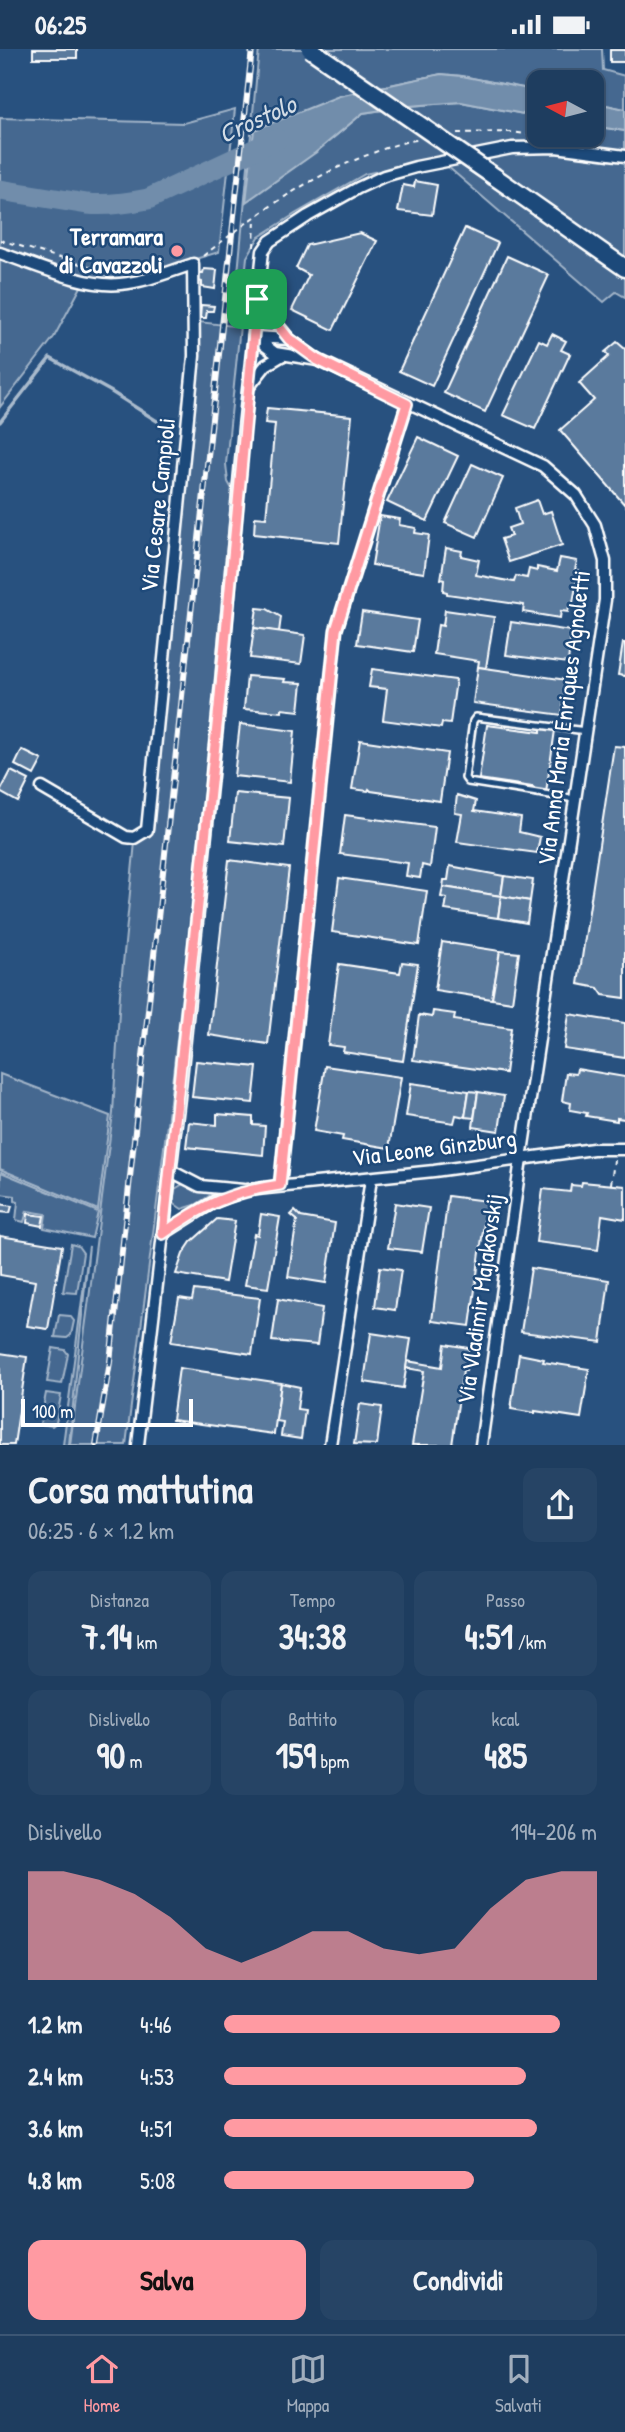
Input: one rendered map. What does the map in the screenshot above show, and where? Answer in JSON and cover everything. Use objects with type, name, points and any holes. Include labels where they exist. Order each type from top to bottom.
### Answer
[{"type":"highway","points":[[310,49],[625,268]]},
{"type":"street","points":[[138,1445],[171,1171],[257,299],[265,248],[270,241],[308,216],[358,188],[397,172],[512,148],[556,147],[625,156]]},
{"type":"street","points":[[0,253],[85,281],[105,284],[130,283],[193,264]]},
{"type":"street","name":"Via Cesare Campioli","points":[[42,788],[126,837],[134,838],[147,830],[194,356],[193,264]]},
{"type":"street","name":"Via Anna Maria Enriques Agnoletti","points":[[257,299],[289,339],[318,360],[543,466],[576,495],[595,525],[605,561],[605,600],[521,1159]]},
{"type":"street","points":[[254,337],[289,339]]},
{"type":"street","name":"Via Anna Maria Enriques Agnoletti","points":[[254,337],[270,351],[318,360]]},
{"type":"street","points":[[249,388],[262,369],[283,355]]},
{"type":"street","points":[[280,1185],[336,630],[407,404]]},
{"type":"street","name":"Via Leone Ginzburg","points":[[163,1234],[214,1202],[247,1190],[371,1179],[593,1149],[620,1149]]},
{"type":"street","name":"Via Vladimir Majakovskij","points":[[481,1445],[521,1159]]},
{"type":"street","name":"Via Leone Ginzburg","points":[[171,1171],[200,1185],[247,1190]]},
{"type":"street","points":[[330,1445],[371,1179]]},
{"type":"lane","points":[[576,799],[468,782],[465,778],[473,721],[476,717],[586,731]]},
{"type":"path","points":[[193,264],[255,217],[253,245],[262,257]]},
{"type":"path","points":[[0,240],[111,272],[119,277]]},
{"type":"path","points":[[611,1184],[620,1149]]},
{"type":"shaded area","points":[[259,49],[602,49],[603,70],[527,70],[527,89],[441,74],[339,96],[315,153],[363,113],[461,102],[527,115],[527,143],[511,142],[365,174],[259,237],[247,257],[226,464],[228,482],[232,489],[202,819],[171,1093],[126,1445],[70,1445],[113,1113],[120,994],[135,842],[149,831],[199,322],[233,326]]},
{"type":"shaded area","points":[[604,70],[625,76],[625,109],[604,105]]},
{"type":"shaded area","points":[[441,74],[462,76],[527,89],[527,115],[461,102],[363,113],[315,153],[246,202],[254,130],[339,96]]},
{"type":"shaded area","points":[[604,105],[625,109],[625,131],[604,128]]},
{"type":"shaded area","points":[[235,109],[219,252],[128,279],[90,280],[0,250],[0,118],[184,123]]},
{"type":"shaded area","points":[[604,128],[625,131],[625,151],[574,147],[604,147]]},
{"type":"shaded area","points":[[514,152],[563,152],[625,161],[625,262],[481,158]]},
{"type":"shaded area","points":[[458,163],[625,277],[625,297],[616,292],[604,302],[447,166]]},
{"type":"shaded area","points":[[0,256],[82,285],[54,337],[0,407]]},
{"type":"shaded area","points":[[0,1074],[110,1116],[98,1210],[0,1169]]},
{"type":"shaded area","points":[[1,1172],[98,1212],[92,1238],[44,1228],[46,1214],[27,1211],[24,1222],[16,1220],[18,1202],[15,1201],[15,1196],[0,1194]]},
{"type":"shaded area","points":[[183,1184],[214,1193],[195,1205],[182,1209],[173,1203],[175,1189]]},
{"type":"shaded area","points":[[71,1244],[78,1246],[83,1253],[77,1293],[63,1292]]},
{"type":"shaded area","points":[[89,1246],[69,1445],[63,1445]]},
{"type":"shaded area","points":[[59,1315],[70,1316],[74,1321],[71,1335],[67,1338],[55,1337]]},
{"type":"shaded area","points":[[53,1348],[65,1350],[68,1354],[62,1384],[47,1382]]},
{"type":"shaded area","points":[[46,1393],[61,1395],[56,1423],[52,1426],[40,1424]]},
{"type":"building","points":[[33,49],[77,49],[77,58],[33,58]]},
{"type":"building","points":[[610,50],[625,50],[625,62],[610,62]]},
{"type":"building","points":[[415,181],[437,185],[432,215],[398,211],[403,185],[414,187]]},
{"type":"building","points":[[465,228],[498,243],[432,386],[399,371]]},
{"type":"building","points":[[360,233],[377,241],[333,330],[292,310],[309,275],[296,268],[307,245]]},
{"type":"building","points":[[507,256],[549,275],[485,412],[444,393]]},
{"type":"building","points":[[204,269],[217,270],[215,289],[202,287],[202,282],[199,281],[200,273],[203,273]]},
{"type":"building","points":[[201,305],[214,306],[213,311],[207,311],[206,318],[200,318]]},
{"type":"building","points":[[552,334],[566,341],[561,350],[570,354],[535,429],[503,415],[539,340],[547,344]]},
{"type":"building","points":[[617,342],[625,349],[625,505],[560,430],[594,400],[579,383],[609,356],[605,352]]},
{"type":"building","points":[[267,408],[352,416],[339,543],[254,534],[255,517],[266,518],[275,424],[265,423]]},
{"type":"building","points":[[418,437],[458,456],[427,521],[387,502]]},
{"type":"building","points":[[472,464],[503,478],[477,537],[445,523]]},
{"type":"building","points":[[537,500],[542,514],[551,511],[562,545],[509,562],[501,539],[511,536],[508,528],[520,524],[515,508]]},
{"type":"building","points":[[380,516],[400,519],[399,525],[416,528],[415,533],[429,535],[424,573],[372,565]]},
{"type":"building","points":[[446,548],[462,551],[461,556],[479,560],[476,575],[514,582],[516,576],[527,578],[529,569],[537,571],[537,567],[557,571],[560,558],[577,561],[575,570],[579,570],[572,608],[569,607],[568,612],[561,611],[560,618],[523,612],[524,605],[447,594],[443,591],[444,580],[441,579]]},
{"type":"building","points":[[257,608],[267,609],[281,617],[279,632],[254,628]]},
{"type":"building","points":[[445,610],[494,617],[486,668],[478,667],[479,661],[434,654],[438,625],[443,626]]},
{"type":"building","points":[[362,612],[418,620],[413,652],[357,644]]},
{"type":"building","points":[[511,622],[571,631],[568,663],[506,655]]},
{"type":"building","points":[[254,628],[305,635],[301,664],[250,658]]},
{"type":"building","points":[[625,643],[625,676],[618,675]]},
{"type":"building","points":[[478,667],[567,680],[562,715],[473,703]]},
{"type":"building","points":[[372,669],[456,680],[450,724],[442,723],[441,728],[383,720],[387,689],[369,687]]},
{"type":"building","points":[[247,676],[302,683],[299,711],[244,709]]},
{"type":"building","points":[[240,724],[295,731],[290,782],[234,776]]},
{"type":"building","points":[[487,725],[541,732],[541,728],[555,730],[546,793],[532,792],[533,787],[479,779]]},
{"type":"building","points":[[360,740],[447,753],[440,801],[369,789],[352,789]]},
{"type":"building","points":[[614,746],[625,747],[625,998],[603,995],[598,988],[578,984]]},
{"type":"building","points":[[22,750],[42,760],[34,775],[15,765]]},
{"type":"building","points":[[11,771],[29,780],[18,802],[0,792]]},
{"type":"building","points":[[235,793],[289,798],[284,847],[230,841]]},
{"type":"building","points":[[457,795],[476,801],[474,811],[521,818],[519,832],[540,837],[537,853],[457,842],[462,814],[455,813]]},
{"type":"building","points":[[345,815],[435,827],[430,867],[422,865],[420,878],[406,876],[408,863],[340,854]]},
{"type":"building","points":[[229,860],[289,868],[268,1044],[209,1035]]},
{"type":"building","points":[[450,866],[504,876],[501,896],[443,887],[444,880],[448,880]]},
{"type":"building","points":[[504,876],[533,880],[530,901],[501,896]]},
{"type":"building","points":[[339,878],[427,891],[419,945],[332,932]]},
{"type":"building","points":[[443,887],[501,896],[498,918],[445,910],[447,898],[441,897]]},
{"type":"building","points":[[501,896],[530,901],[527,923],[498,918]]},
{"type":"building","points":[[442,942],[500,951],[492,999],[435,990]]},
{"type":"building","points":[[500,951],[519,953],[512,1002],[492,999]]},
{"type":"building","points":[[402,962],[418,964],[403,1061],[343,1052],[344,1047],[328,1045],[339,964],[400,973]]},
{"type":"building","points":[[433,1011],[455,1014],[454,1020],[511,1028],[505,1073],[413,1060],[419,1015],[432,1017]]},
{"type":"building","points":[[569,1014],[625,1023],[625,1058],[564,1049]]},
{"type":"building","points":[[196,1061],[257,1067],[253,1103],[192,1097]]},
{"type":"building","points":[[325,1066],[401,1077],[389,1148],[342,1140],[343,1136],[314,1131]]},
{"type":"building","points":[[577,1069],[625,1077],[625,1119],[617,1118],[617,1121],[586,1116],[587,1113],[570,1110],[571,1103],[562,1101],[566,1073],[576,1074]]},
{"type":"building","points":[[411,1083],[469,1091],[465,1117],[456,1115],[454,1123],[406,1116]]},
{"type":"building","points":[[469,1091],[478,1092],[474,1118],[465,1117]]},
{"type":"building","points":[[478,1092],[504,1096],[499,1131],[473,1127]]},
{"type":"building","points":[[217,1114],[253,1117],[253,1125],[265,1126],[263,1155],[186,1147],[189,1122],[217,1125]]},
{"type":"building","points":[[582,1182],[625,1186],[625,1219],[602,1215],[598,1250],[536,1242],[543,1189],[570,1192],[571,1185],[581,1186]]},
{"type":"building","points":[[448,1196],[487,1201],[470,1326],[432,1321]]},
{"type":"building","points":[[395,1203],[429,1208],[422,1252],[388,1248]]},
{"type":"building","points":[[0,1204],[12,1206],[10,1213],[0,1212]]},
{"type":"building","points":[[295,1211],[301,1217],[335,1223],[326,1283],[288,1277],[297,1220],[291,1215]]},
{"type":"building","points":[[28,1214],[44,1216],[42,1226],[27,1223]]},
{"type":"building","points":[[261,1214],[280,1217],[268,1288],[245,1285],[254,1234],[258,1235]]},
{"type":"building","points":[[217,1219],[235,1221],[225,1282],[176,1274],[183,1254],[191,1242]]},
{"type":"building","points":[[0,1236],[62,1246],[48,1329],[27,1326],[35,1281],[0,1275]]},
{"type":"building","points":[[380,1267],[401,1270],[395,1310],[375,1307]]},
{"type":"building","points":[[531,1268],[609,1280],[601,1342],[521,1332]]},
{"type":"building","points":[[194,1290],[260,1298],[252,1354],[171,1342],[179,1298],[192,1300]]},
{"type":"building","points":[[278,1299],[322,1308],[317,1345],[272,1341]]},
{"type":"building","points":[[371,1333],[411,1339],[403,1388],[364,1382]]},
{"type":"building","points":[[445,1344],[469,1348],[466,1370],[463,1370],[452,1445],[412,1445],[424,1371],[406,1368],[407,1361],[442,1367]]},
{"type":"building","points":[[0,1353],[27,1357],[14,1445],[0,1445]]},
{"type":"building","points":[[519,1354],[544,1359],[543,1362],[589,1369],[581,1418],[511,1409]]},
{"type":"building","points":[[179,1368],[281,1383],[274,1434],[172,1420]]},
{"type":"building","points":[[281,1383],[300,1387],[297,1409],[305,1410],[301,1439],[281,1436],[283,1422],[276,1421]]},
{"type":"building","points":[[360,1404],[382,1407],[377,1445],[354,1444]]},
{"type":"waterway","name":"Crostolo","points":[[0,190],[87,204],[148,199],[277,139]]},
{"type":"waterway","points":[[0,422],[50,358],[157,421]]},
{"type":"railway","points":[[96,1445],[110,1362],[252,49]]},
{"type":"place","name":"Terramara di Cavazzoli","points":[[177,251]]},
{"type":"route","points":[[257,299],[289,339],[318,360],[407,404],[336,630],[280,1185],[247,1190],[214,1202],[163,1234],[219,707],[257,299]]}]
